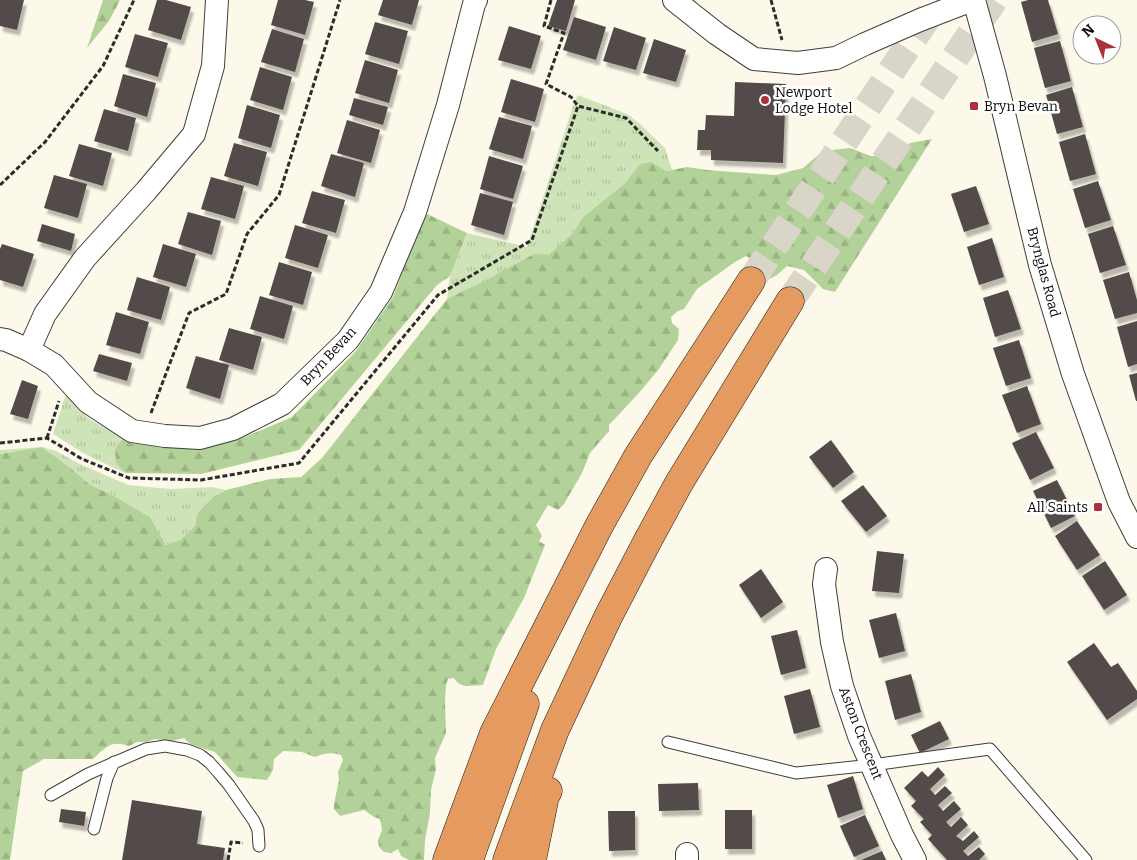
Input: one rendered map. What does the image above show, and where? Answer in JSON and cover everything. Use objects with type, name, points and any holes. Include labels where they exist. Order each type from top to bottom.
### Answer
[{"type":"highway","points":[[461,853],[566,590],[638,456],[751,281]]},
{"type":"highway","points":[[515,860],[555,730],[608,617],[679,483],[790,301]]},
{"type":"street","points":[[29,350],[45,314],[85,258],[146,191],[194,134],[213,66],[217,0]]},
{"type":"street","points":[[674,0],[717,34],[754,59],[798,63],[836,58],[920,20],[973,0]]},
{"type":"street","name":"Brynglas Road","points":[[973,0],[995,76],[1040,265],[1073,374],[1119,502],[1137,537]]},
{"type":"street","name":"Bryn Bevan","points":[[0,339],[29,350],[54,365],[88,402],[132,430],[165,436],[200,438],[233,429],[282,404],[348,340],[381,292],[416,212],[448,105],[474,1]]},
{"type":"street","name":"Aston Crescent","points":[[826,569],[824,584],[832,642],[842,686],[859,736],[915,860]]},
{"type":"lane","points":[[668,742],[796,773],[990,749],[1086,860]]},
{"type":"lane","points":[[51,795],[88,774],[146,749],[165,746],[176,748],[200,755],[218,772],[254,821],[258,830],[259,846]]},
{"type":"lane","points":[[94,829],[107,778],[114,762]]},
{"type":"path","points":[[0,185],[45,142],[103,66],[134,0]]},
{"type":"path","points":[[144,432],[189,313],[226,294],[247,234],[279,195],[340,0]]},
{"type":"path","points":[[551,0],[544,26],[564,33],[546,84],[571,98],[578,106]]},
{"type":"path","points":[[772,0],[788,62]]},
{"type":"path","points":[[228,860],[230,842],[259,846]]},
{"type":"green space","points":[[103,0],[120,0],[109,21],[87,48]]},
{"type":"green space","points":[[578,95],[627,114],[639,123],[665,148],[672,170],[667,171],[651,162],[640,164],[624,184],[583,217],[573,233],[548,255],[490,278],[447,299],[450,276],[467,233],[527,247]]},
{"type":"green space","points":[[932,139],[835,292],[823,289],[804,270],[787,266],[777,275],[766,281],[753,269],[755,261],[746,256],[697,289],[684,309],[671,317],[672,323],[679,329],[678,340],[659,369],[609,425],[609,431],[590,453],[582,473],[564,504],[558,510],[548,505],[536,525],[542,536],[539,541],[545,545],[524,598],[496,649],[483,685],[463,685],[454,678],[448,679],[445,702],[446,733],[435,758],[436,769],[431,790],[424,860],[409,860],[401,856],[398,849],[391,853],[384,852],[379,847],[378,840],[382,830],[380,819],[364,810],[340,816],[334,809],[339,780],[338,772],[343,760],[341,755],[328,753],[315,757],[302,752],[283,751],[274,759],[273,770],[267,780],[237,777],[215,752],[191,745],[184,738],[172,741],[155,739],[147,742],[137,742],[129,746],[113,744],[105,748],[93,759],[44,759],[23,771],[10,860],[0,860],[0,454],[42,447],[89,484],[150,517],[166,545],[180,540],[195,526],[197,514],[205,505],[213,497],[226,490],[270,479],[301,477],[322,458],[447,299],[534,254],[548,255],[573,233],[583,217],[624,184],[640,164],[651,162],[667,171],[687,167],[776,175],[803,168],[823,151],[850,148],[871,156],[896,156],[910,143]]},
{"type":"green space","points":[[425,213],[467,233],[450,276],[437,285],[299,450],[201,474],[125,473],[116,463],[115,449],[124,437],[205,447],[238,440],[292,417],[356,351],[393,297]]},
{"type":"green space","points":[[66,394],[89,419],[124,437],[116,463],[125,473],[83,453],[53,434]]},
{"type":"green space","points":[[42,447],[56,451],[80,464],[128,485],[171,489],[212,487],[226,490],[213,497],[205,505],[197,514],[195,526],[180,540],[166,545],[150,517],[89,484]]},
{"type":"green space","points":[[42,447],[0,454],[0,450]]},
{"type":"building","points":[[0,0],[24,0],[17,30],[0,26]]},
{"type":"building","points":[[157,0],[166,0],[191,7],[181,40],[148,30]]},
{"type":"building","points":[[278,0],[314,2],[305,35],[271,25]]},
{"type":"building","points":[[383,0],[419,0],[412,25],[378,15]]},
{"type":"building","points":[[557,0],[575,0],[566,31],[548,26]]},
{"type":"building","points":[[1048,0],[1058,34],[1032,42],[1021,2]]},
{"type":"building","points":[[574,17],[606,27],[596,60],[563,50]]},
{"type":"building","points":[[375,22],[408,31],[399,64],[365,54]]},
{"type":"building","points":[[509,26],[541,36],[531,69],[498,60]]},
{"type":"building","points":[[614,27],[646,38],[636,70],[603,61]]},
{"type":"building","points":[[272,29],[304,39],[295,72],[261,62]]},
{"type":"building","points":[[135,34],[168,43],[158,77],[125,67]]},
{"type":"building","points":[[654,39],[686,50],[676,82],[643,73]]},
{"type":"building","points":[[1060,41],[1071,81],[1045,88],[1034,48]]},
{"type":"building","points":[[365,60],[398,70],[389,103],[355,93]]},
{"type":"building","points":[[260,67],[292,77],[283,110],[250,100]]},
{"type":"building","points":[[123,74],[156,83],[147,117],[114,106]]},
{"type":"building","points":[[511,79],[544,89],[535,122],[501,112]]},
{"type":"building","points":[[735,82],[786,84],[783,163],[711,160],[711,150],[697,150],[698,130],[705,130],[706,115],[734,116]]},
{"type":"building","points":[[1072,87],[1083,127],[1057,134],[1046,95]]},
{"type":"building","points":[[354,98],[388,107],[383,125],[349,115]]},
{"type":"building","points":[[247,105],[280,115],[271,148],[238,138]]},
{"type":"building","points":[[104,109],[136,118],[128,151],[94,141]]},
{"type":"building","points":[[499,117],[532,126],[523,159],[489,149]]},
{"type":"building","points":[[347,120],[380,130],[371,163],[337,153]]},
{"type":"building","points":[[1085,134],[1096,174],[1070,181],[1059,142]]},
{"type":"building","points":[[234,143],[267,152],[258,186],[224,176]]},
{"type":"building","points":[[79,144],[112,153],[103,186],[69,176]]},
{"type":"building","points":[[331,154],[364,163],[355,197],[321,186]]},
{"type":"building","points":[[489,156],[523,166],[513,199],[480,189]]},
{"type":"building","points":[[54,175],[87,184],[78,218],[44,208]]},
{"type":"building","points":[[211,177],[244,186],[235,219],[201,209]]},
{"type":"building","points":[[1098,181],[1111,220],[1085,228],[1073,189]]},
{"type":"building","points":[[976,186],[989,224],[964,232],[951,194]]},
{"type":"building","points":[[312,191],[345,200],[336,233],[302,223]]},
{"type":"building","points":[[480,193],[513,202],[504,235],[471,225]]},
{"type":"building","points":[[188,212],[221,221],[212,255],[178,244]]},
{"type":"building","points":[[42,224],[75,234],[71,251],[37,241]]},
{"type":"building","points":[[295,225],[328,235],[318,268],[285,258]]},
{"type":"building","points":[[1113,226],[1126,265],[1100,273],[1088,234]]},
{"type":"building","points":[[992,238],[1004,277],[979,285],[967,247]]},
{"type":"building","points":[[2,244],[34,254],[23,287],[0,280],[0,249]]},
{"type":"building","points":[[163,244],[196,254],[186,287],[153,277]]},
{"type":"building","points":[[279,262],[312,272],[303,305],[269,295]]},
{"type":"building","points":[[1129,272],[1137,300],[1137,313],[1115,319],[1103,280]]},
{"type":"building","points":[[137,277],[170,287],[161,320],[127,310]]},
{"type":"building","points":[[1008,290],[1021,329],[995,337],[983,298]]},
{"type":"building","points":[[260,296],[293,306],[284,339],[250,329]]},
{"type":"building","points":[[116,312],[149,322],[140,354],[106,345]]},
{"type":"building","points":[[1137,321],[1137,364],[1128,367],[1117,327]]},
{"type":"building","points":[[229,328],[262,337],[253,370],[219,360]]},
{"type":"building","points":[[1019,340],[1031,378],[1006,386],[993,348]]},
{"type":"building","points":[[99,354],[132,363],[127,381],[93,371]]},
{"type":"building","points":[[196,356],[229,365],[220,399],[186,388]]},
{"type":"building","points":[[1137,373],[1137,401],[1136,401],[1129,375]]},
{"type":"building","points":[[22,380],[38,386],[28,419],[10,414]]},
{"type":"building","points":[[1027,386],[1041,424],[1017,433],[1002,395]]},
{"type":"building","points":[[1036,432],[1054,468],[1030,480],[1012,443]]},
{"type":"building","points":[[831,440],[854,472],[833,488],[809,457]]},
{"type":"building","points":[[1057,480],[1075,516],[1051,528],[1033,491]]},
{"type":"building","points":[[863,485],[887,516],[866,532],[841,501]]},
{"type":"building","points":[[1077,521],[1100,555],[1077,570],[1055,536]]},
{"type":"building","points":[[877,551],[904,554],[899,593],[872,591]]},
{"type":"building","points":[[1105,561],[1127,595],[1104,610],[1082,576]]},
{"type":"building","points":[[761,569],[783,602],[761,618],[739,585]]},
{"type":"building","points":[[896,613],[905,651],[879,658],[869,620]]},
{"type":"building","points":[[797,630],[806,668],[781,675],[771,636]]},
{"type":"building","points":[[1094,643],[1111,667],[1118,663],[1137,691],[1137,699],[1107,720],[1067,662]]},
{"type":"building","points":[[911,674],[921,712],[895,720],[885,681]]},
{"type":"building","points":[[810,689],[820,727],[794,734],[784,696]]},
{"type":"building","points":[[940,721],[949,739],[920,753],[911,735]]},
{"type":"building","points":[[938,767],[945,775],[930,789],[935,795],[945,786],[952,793],[938,805],[943,811],[954,801],[961,809],[946,822],[951,827],[961,817],[968,825],[956,836],[963,841],[974,831],[979,837],[963,851],[968,856],[979,847],[985,854],[979,860],[947,860],[928,839],[932,835],[920,822],[924,819],[911,806],[916,801],[904,788],[922,771],[928,777]]},
{"type":"building","points":[[853,776],[863,809],[838,818],[827,785]]},
{"type":"building","points":[[698,783],[699,810],[659,811],[658,784]]},
{"type":"building","points":[[132,800],[202,811],[197,844],[225,848],[223,860],[122,860]]},
{"type":"building","points":[[61,809],[86,812],[84,826],[59,822]]},
{"type":"building","points":[[725,810],[752,810],[752,849],[725,849]]},
{"type":"building","points":[[608,811],[635,811],[635,850],[609,851]]},
{"type":"building","points":[[865,815],[879,846],[854,857],[840,826]]},
{"type":"building","points":[[882,851],[886,860],[861,860]]},
{"type":"tunnel","points":[[751,281],[939,0]]},
{"type":"tunnel","points":[[790,301],[994,0]]},
{"type":"place","name":"Newport Lodge Hotel","points":[[765,100]]},
{"type":"place","name":"Bryn Bevan","points":[[974,106]]},
{"type":"place","name":"All Saints","points":[[1098,507]]}]
